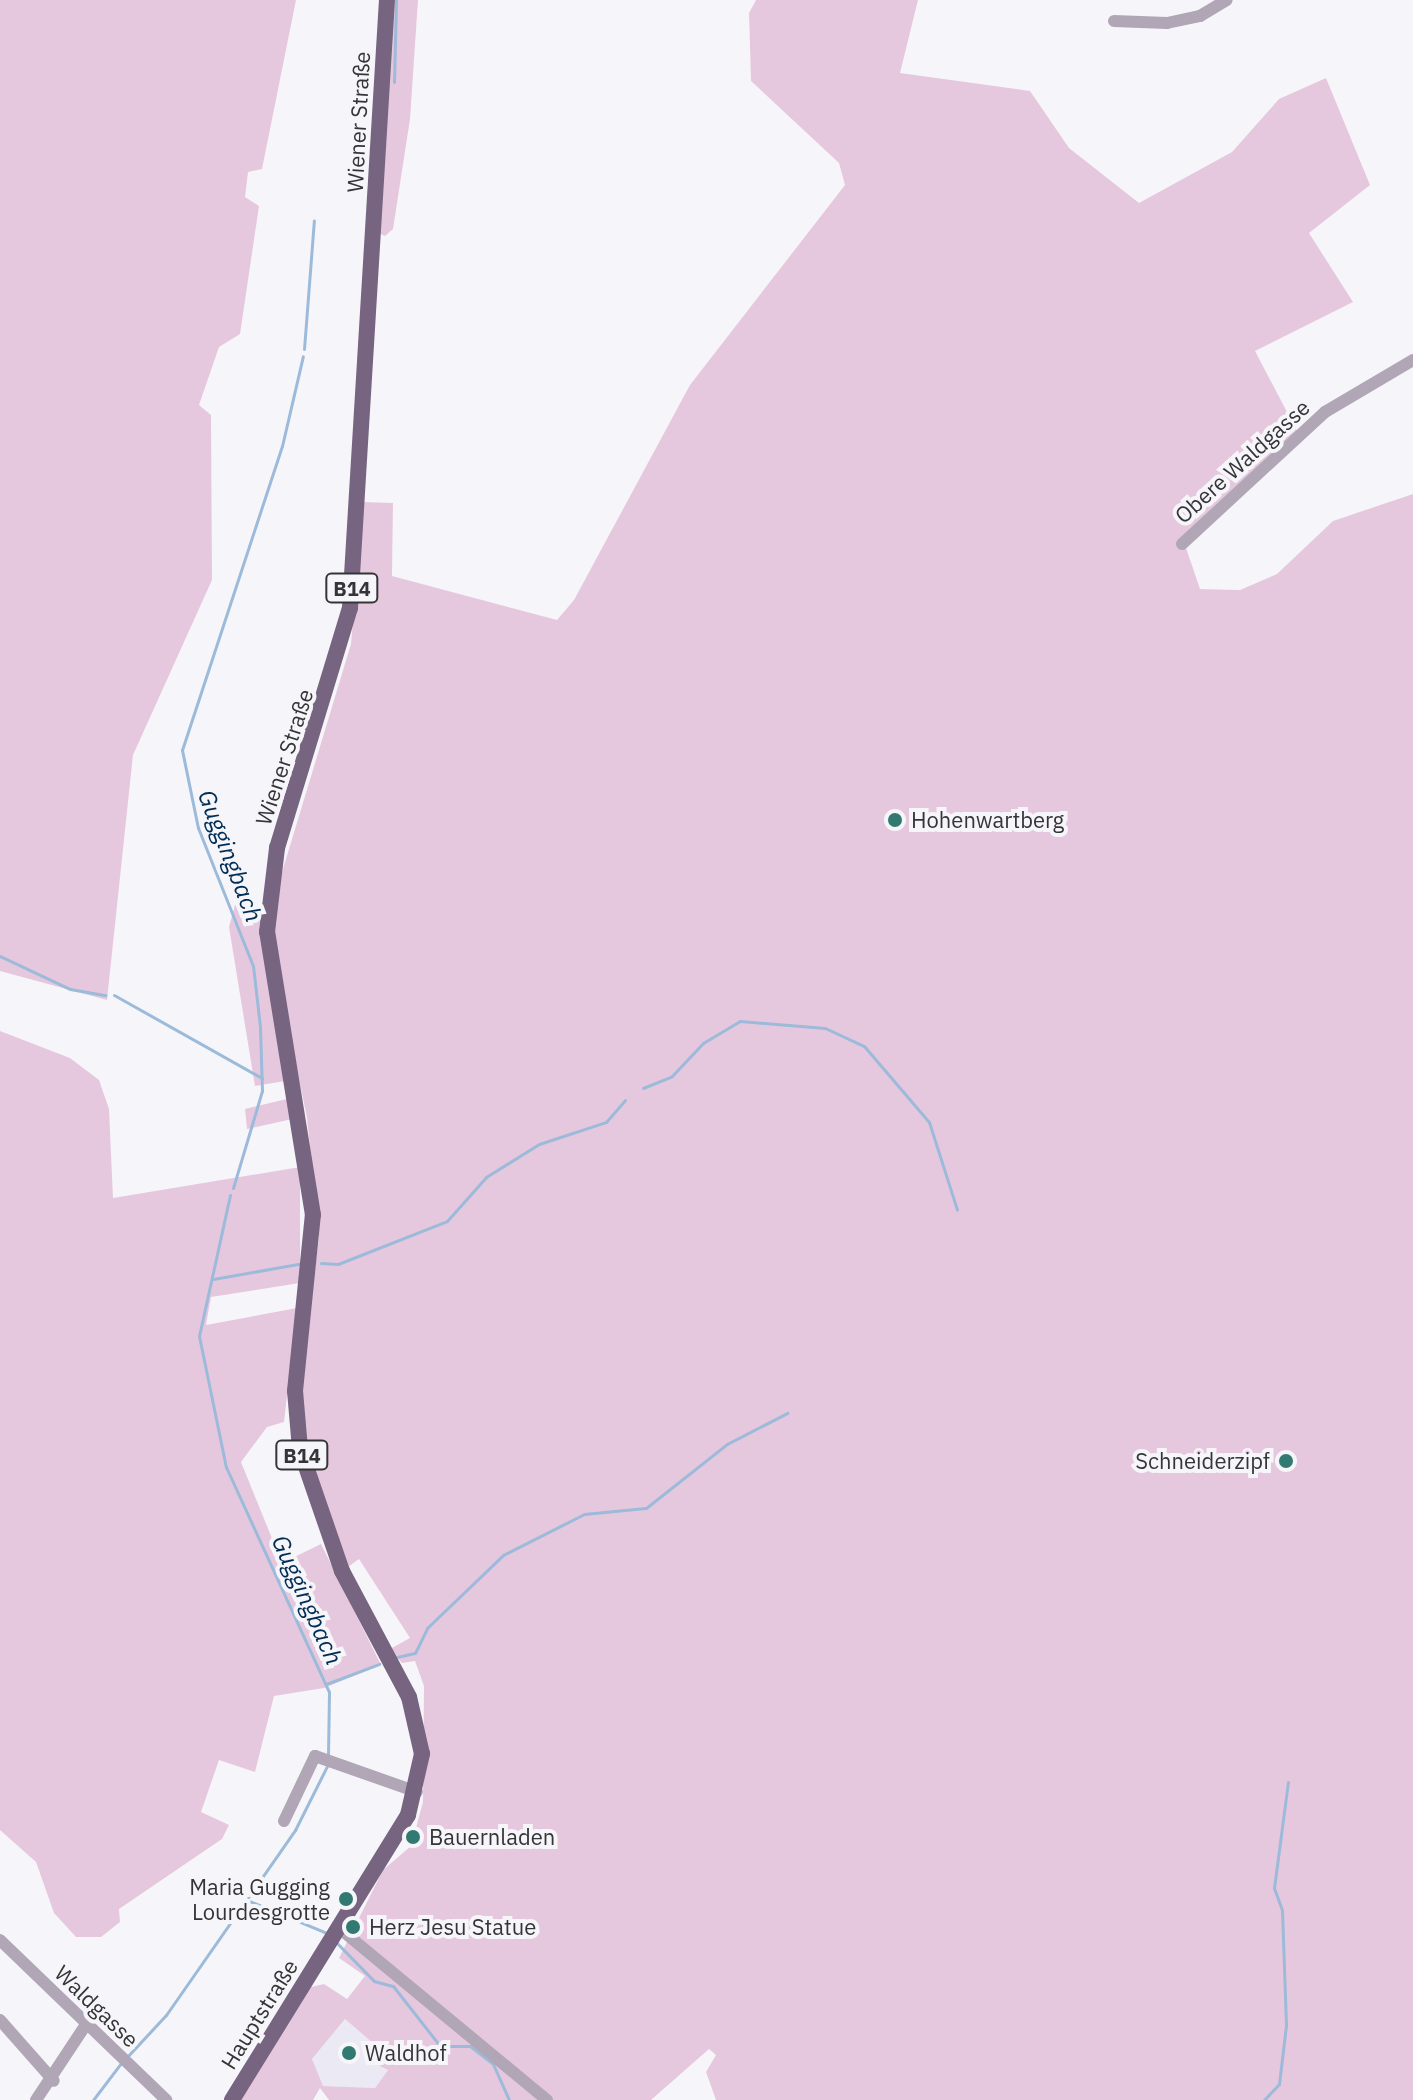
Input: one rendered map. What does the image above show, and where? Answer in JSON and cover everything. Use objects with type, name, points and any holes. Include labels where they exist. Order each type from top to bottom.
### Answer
[{"type":"main road","name":"Wiener Straße","points":[[385,1650],[328,1537],[299,1440],[295,1391],[313,1215],[267,932],[277,848],[350,608],[387,0]]},
{"type":"main road","name":"Hauptstraße","points":[[232,2100],[334,1936],[417,1792],[417,1716],[385,1650]]},
{"type":"street","points":[[1114,21],[1167,23],[1200,16],[1227,0]]},
{"type":"street","name":"Obere Waldgasse","points":[[1182,544],[1325,412],[1413,360]]},
{"type":"street","points":[[284,1821],[315,1756],[417,1792]]},
{"type":"street","points":[[334,1936],[547,2100]]},
{"type":"street","name":"Waldgasse","points":[[0,1940],[166,2100]]},
{"type":"street","points":[[0,2020],[54,2081]]},
{"type":"street","points":[[36,2100],[54,2081],[87,2023]]},
{"type":"shaded area","points":[[0,0],[296,0],[262,169],[248,172],[245,197],[259,206],[240,334],[219,347],[199,405],[211,415],[212,580],[133,755],[107,1000],[0,971]]},
{"type":"shaded area","points":[[392,0],[418,0],[410,119],[393,229],[385,236],[378,233]]},
{"type":"shaded area","points":[[756,0],[918,0],[900,73],[1030,91],[1069,148],[1139,203],[1232,152],[1279,99],[1326,78],[1370,185],[1309,233],[1353,302],[1255,351],[1297,431],[1183,539],[1200,589],[1240,590],[1277,574],[1333,521],[1413,494],[1413,2100],[716,2100],[706,2072],[716,2055],[709,2049],[651,2100],[329,2100],[320,2088],[313,2100],[239,2100],[307,1988],[324,1984],[347,1999],[365,1976],[339,1958],[383,1870],[411,1846],[423,1802],[424,1686],[415,1661],[402,1663],[390,1649],[410,1638],[359,1559],[348,1567],[313,1485],[300,1392],[319,1237],[307,1118],[276,966],[273,902],[351,644],[363,502],[393,503],[392,576],[557,620],[574,600],[690,385],[845,185],[839,163],[751,81],[749,13]],"holes":[[[345,2019],[384,2053],[380,2066],[388,2070],[375,2088],[323,2086],[312,2059]]]},
{"type":"shaded area","points":[[235,905],[261,905],[291,1080],[255,1086],[229,927]]},
{"type":"shaded area","points":[[0,1031],[70,1058],[99,1080],[109,1109],[113,1198],[300,1167],[300,1283],[211,1297],[206,1325],[297,1308],[284,1422],[267,1427],[241,1462],[282,1563],[321,1544],[381,1665],[324,1688],[274,1696],[255,1772],[219,1760],[201,1812],[229,1825],[222,1839],[119,1909],[120,1922],[101,1937],[76,1937],[54,1913],[36,1862],[0,1830]]},
{"type":"shaded area","points":[[291,1098],[297,1118],[247,1129],[245,1109]]},
{"type":"shaded area","points":[[345,2019],[384,2054],[388,2070],[375,2088],[322,2086],[312,2059]]},
{"type":"waterway","points":[[394,82],[396,0]]},
{"type":"waterway","name":"Guggingbach","points":[[304,349],[314,220]]},
{"type":"waterway","name":"Guggingbach","points":[[233,1188],[262,1091],[260,1027],[253,966],[198,828],[182,750],[282,446],[303,356]]},
{"type":"waterway","points":[[0,956],[70,989],[105,995]]},
{"type":"waterway","points":[[114,995],[262,1078]]},
{"type":"waterway","points":[[643,1088],[672,1076],[703,1043],[740,1021],[825,1028],[864,1046],[929,1122],[957,1210]]},
{"type":"waterway","points":[[321,1263],[338,1264],[447,1221],[486,1177],[539,1144],[606,1122],[625,1100]]},
{"type":"waterway","name":"Guggingbach","points":[[230,1195],[199,1336],[226,1467],[329,1692],[328,1758]]},
{"type":"waterway","points":[[213,1279],[304,1263]]},
{"type":"waterway","points":[[397,1657],[415,1653],[427,1628],[503,1555],[584,1514],[646,1508],[727,1444],[787,1413]]},
{"type":"waterway","points":[[326,1684],[379,1664]]},
{"type":"waterway","name":"Guggingbach","points":[[126,2058],[166,2015],[295,1830],[327,1766]]},
{"type":"waterway","points":[[1264,2100],[1279,2084],[1286,2025],[1282,1910],[1274,1888],[1288,1782]]},
{"type":"waterway","points":[[242,1898],[327,1933]]},
{"type":"waterway","points":[[335,1941],[374,1981],[393,1986],[440,2046],[470,2046],[493,2064],[509,2100]]},
{"type":"waterway","name":"Guggingbach","points":[[93,2100],[121,2063]]},
{"type":"place","name":"Hohenwartberg","points":[[895,820]]},
{"type":"place","name":"Schneiderzipf","points":[[1286,1461]]},
{"type":"place","name":"Bauernladen","points":[[413,1837]]},
{"type":"place","name":"Maria Gugging Lourdesgrotte","points":[[346,1899]]},
{"type":"place","name":"Herz Jesu Statue","points":[[353,1927]]},
{"type":"place","name":"Waldhof","points":[[349,2053]]}]
